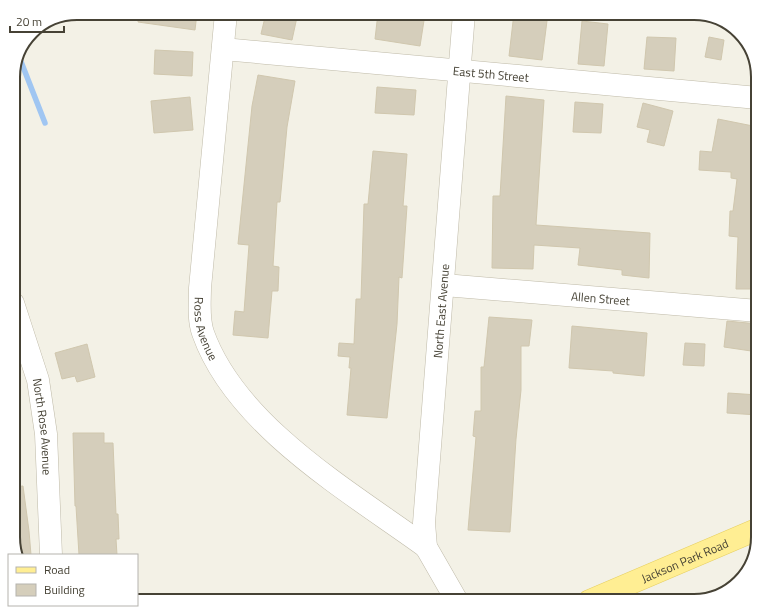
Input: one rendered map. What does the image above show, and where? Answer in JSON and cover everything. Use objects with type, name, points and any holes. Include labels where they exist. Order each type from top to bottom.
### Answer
[{"type":"main road","name":"Jackson Park Road","points":[[605,594],[751,532]]},
{"type":"street","name":"Ross Avenue","points":[[225,20],[200,288],[200,318],[202,332],[223,372],[244,402],[275,435],[302,458],[426,547]]},
{"type":"street","name":"North East Avenue","points":[[452,594],[426,547],[424,523],[444,285],[464,20]]},
{"type":"street","name":"East 5th Street","points":[[223,49],[751,97]]},
{"type":"street","name":"Allen Street","points":[[444,285],[751,311]]},
{"type":"street","name":"North Rose Avenue","points":[[20,325],[38,380],[46,434],[51,554]]},
{"type":"building","points":[[138,20],[196,20],[195,30],[138,22]]},
{"type":"building","points":[[264,20],[296,20],[292,40],[261,34]]},
{"type":"building","points":[[377,20],[424,20],[420,46],[375,39]]},
{"type":"building","points":[[513,20],[547,20],[542,60],[509,56]]},
{"type":"building","points":[[582,21],[608,24],[604,66],[578,64]]},
{"type":"building","points":[[647,37],[676,38],[674,71],[644,69]]},
{"type":"building","points":[[709,37],[724,40],[721,60],[705,57]]},
{"type":"building","points":[[155,50],[193,52],[192,76],[154,74]]},
{"type":"building","points":[[258,75],[295,81],[287,127],[280,202],[277,202],[273,266],[279,267],[278,291],[272,291],[268,338],[233,335],[235,311],[244,312],[249,245],[238,244],[252,106]]},
{"type":"building","points":[[377,87],[416,90],[414,115],[375,113]]},
{"type":"building","points":[[506,96],[544,100],[536,225],[650,233],[649,278],[622,275],[622,270],[578,265],[580,248],[534,245],[533,269],[492,268],[493,196],[500,196]]},
{"type":"building","points":[[190,97],[193,130],[154,133],[151,101]]},
{"type":"building","points":[[575,102],[603,104],[601,133],[573,132]]},
{"type":"building","points":[[643,103],[673,111],[664,146],[647,142],[650,130],[637,127]]},
{"type":"building","points":[[718,119],[751,126],[751,289],[736,289],[738,237],[729,236],[730,211],[733,211],[737,179],[731,178],[731,172],[699,170],[700,151],[712,152]]},
{"type":"building","points":[[373,151],[407,154],[403,206],[407,206],[402,278],[399,277],[397,324],[387,418],[347,415],[351,368],[349,368],[350,357],[338,356],[339,343],[354,344],[356,299],[361,299],[364,204],[368,204]]},
{"type":"building","points":[[489,317],[532,320],[529,346],[521,346],[521,390],[516,439],[510,532],[468,530],[476,437],[473,436],[475,411],[481,411],[481,367],[484,367]]},
{"type":"building","points":[[727,321],[751,323],[751,351],[724,347]]},
{"type":"building","points":[[572,326],[647,333],[644,376],[613,373],[613,371],[569,368]]},
{"type":"building","points":[[685,343],[705,344],[704,366],[683,365]]},
{"type":"building","points":[[87,344],[95,377],[77,382],[75,376],[62,379],[55,353]]},
{"type":"building","points":[[728,393],[751,395],[751,415],[727,413]]},
{"type":"building","points":[[73,433],[104,433],[104,443],[113,443],[116,514],[118,514],[119,539],[116,539],[117,554],[79,554],[75,506]]},
{"type":"building","points":[[20,486],[23,486],[31,554],[23,554],[20,540]]},
{"type":"waterway","points":[[22,64],[45,123]]}]
